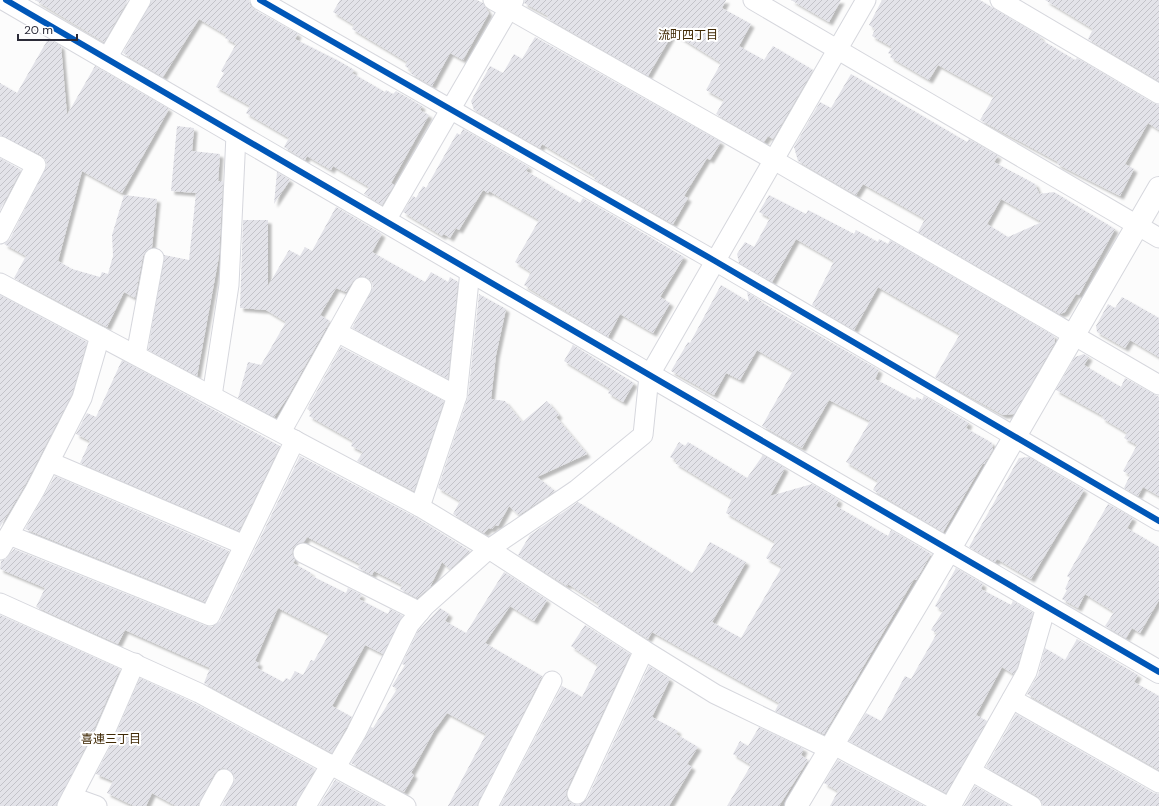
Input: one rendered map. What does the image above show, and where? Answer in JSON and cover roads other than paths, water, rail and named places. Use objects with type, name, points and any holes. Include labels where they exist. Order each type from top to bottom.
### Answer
[{"type":"street","points":[[6,0],[106,60],[1159,672]]},
{"type":"street","points":[[106,60],[141,0]]},
{"type":"street","points":[[260,0],[715,261],[1159,522]]},
{"type":"street","points":[[753,0],[1159,238]]},
{"type":"street","points":[[306,806],[356,733],[410,625],[420,612],[490,549],[576,490],[643,435],[649,376],[866,0]]},
{"type":"street","points":[[1000,0],[1159,94]]},
{"type":"street","points":[[385,222],[450,110],[505,3],[1159,385]]},
{"type":"street","points":[[212,396],[229,285],[236,135]]},
{"type":"street","points":[[0,146],[36,166],[0,234]]},
{"type":"street","points":[[796,806],[949,550],[1159,188]]},
{"type":"street","points":[[136,355],[154,258]]},
{"type":"street","points":[[420,507],[457,396],[470,271]]},
{"type":"street","points":[[0,283],[420,507],[490,549],[644,650],[715,694],[831,747],[946,805],[971,772],[1027,672],[1046,607]]},
{"type":"street","points":[[100,336],[82,398],[50,462],[5,542],[210,616],[244,545],[288,436],[337,332],[362,287]]},
{"type":"street","points":[[337,332],[457,396]]},
{"type":"street","points":[[50,462],[244,545]]},
{"type":"street","points":[[303,553],[420,612]]},
{"type":"street","points":[[0,604],[135,662],[199,693],[406,806]]},
{"type":"street","points":[[576,794],[644,650]]},
{"type":"street","points":[[97,806],[70,801],[101,741],[135,662]]},
{"type":"street","points":[[488,806],[552,681]]},
{"type":"street","points":[[1012,699],[1159,783]]},
{"type":"street","points":[[971,772],[1032,806]]},
{"type":"street","points":[[209,806],[224,779]]},
{"type":"district","name":"流町四丁目","points":[[688,35]]},
{"type":"district","name":"喜連三丁目","points":[[111,739]]}]
